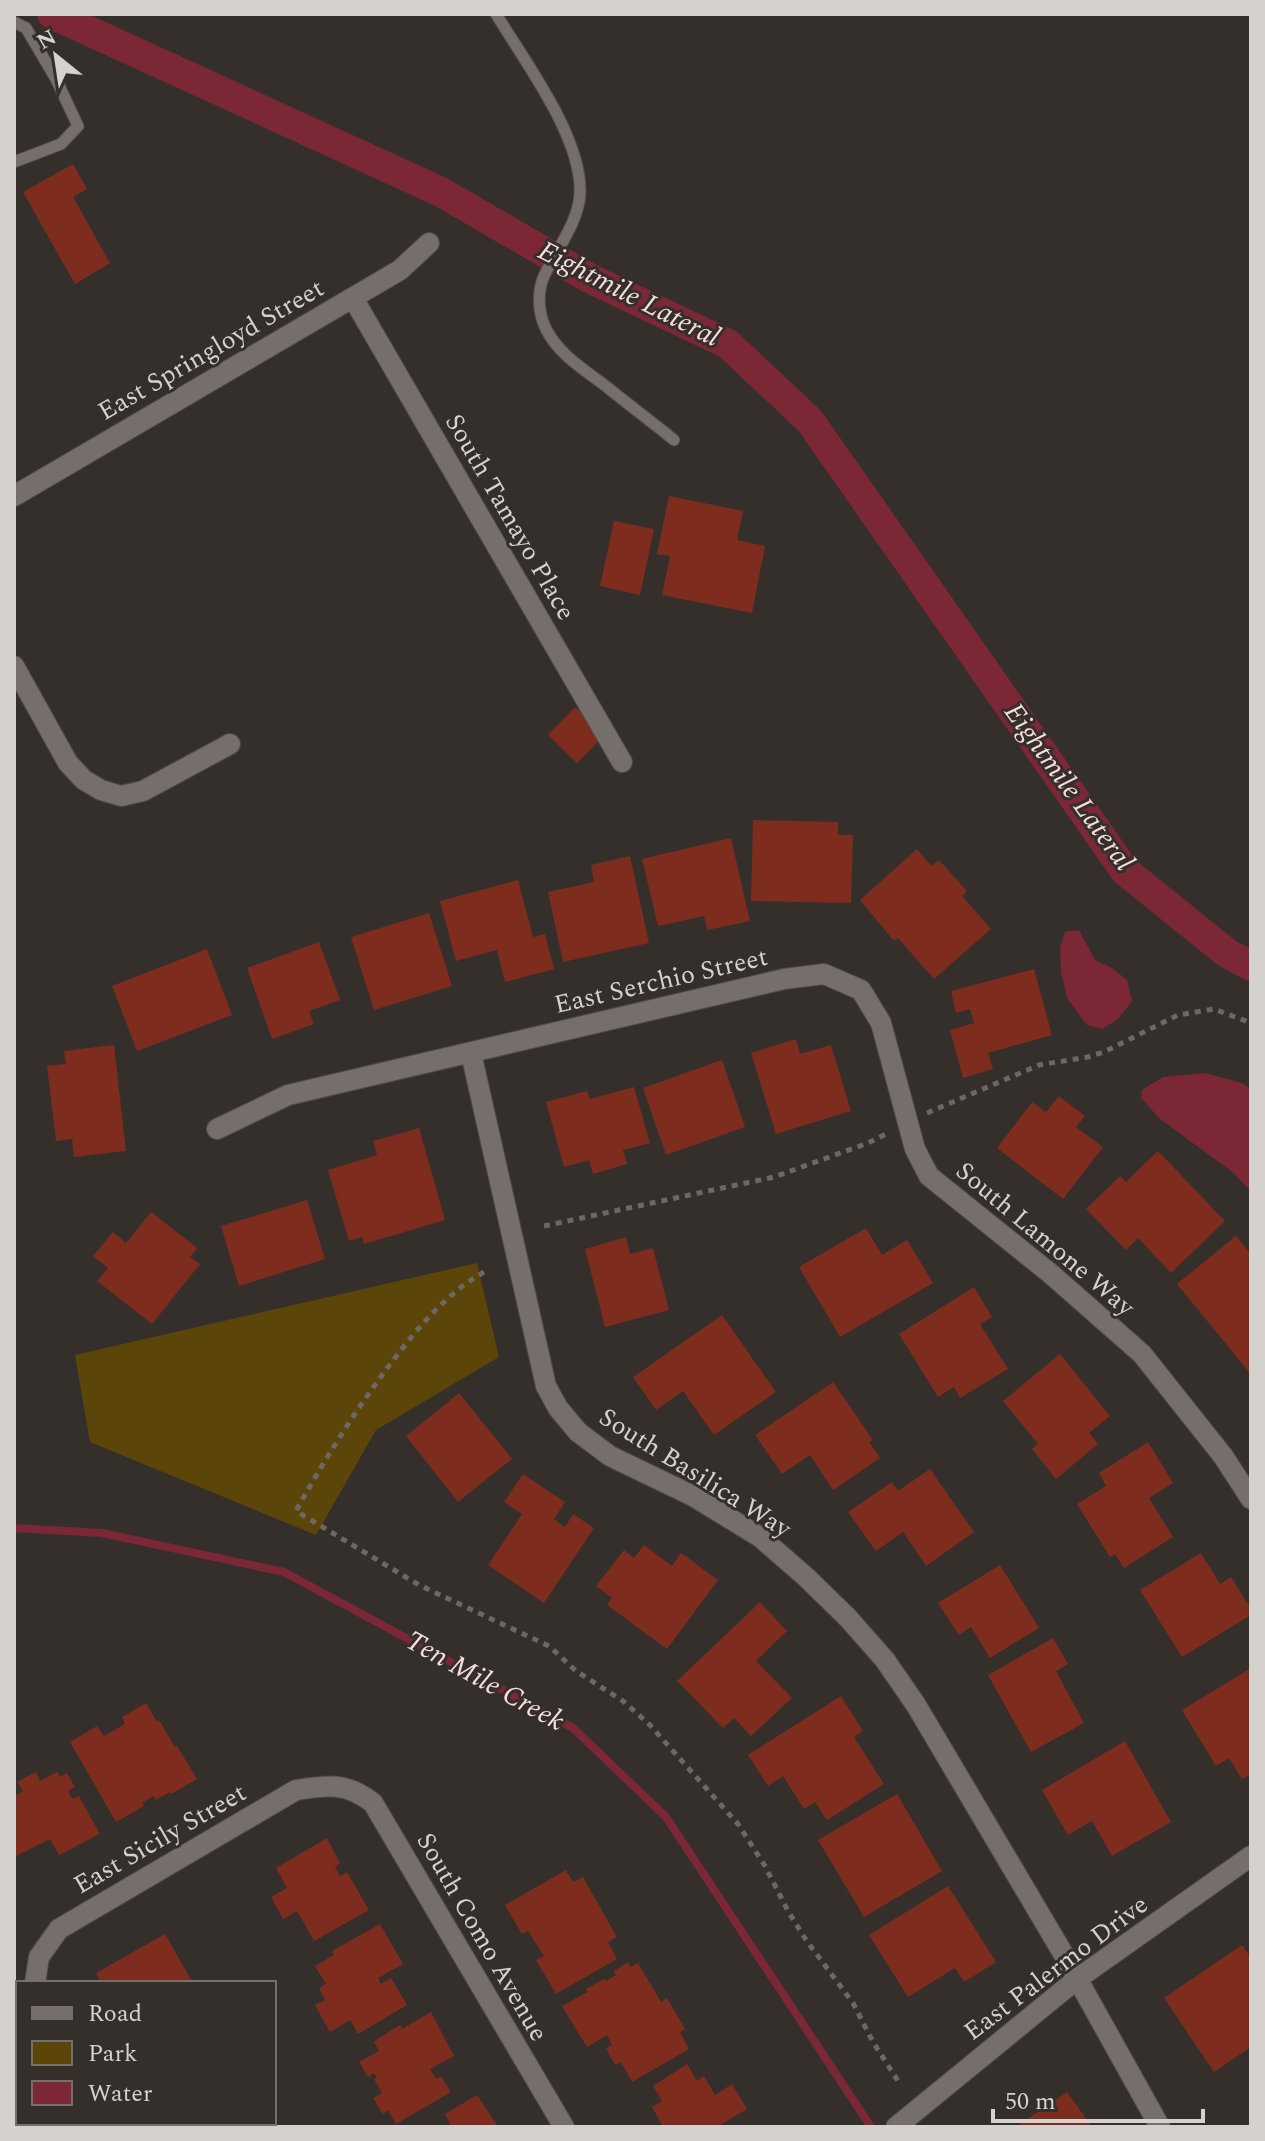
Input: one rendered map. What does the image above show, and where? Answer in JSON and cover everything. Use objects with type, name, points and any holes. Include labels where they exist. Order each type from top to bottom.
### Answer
[{"type":"street","name":"East Springloyd Street","points":[[14,496],[400,270],[429,243]]},
{"type":"street","name":"South Tamayo Place","points":[[353,298],[622,762]]},
{"type":"street","points":[[14,666],[68,763],[84,780],[101,790],[121,796],[143,791],[230,744]]},
{"type":"street","name":"East Serchio Street","points":[[217,1129],[288,1095],[784,979],[824,974],[861,990]]},
{"type":"street","name":"South Lamone Way","points":[[861,990],[881,1023],[915,1149],[929,1176],[1051,1274],[1142,1354],[1223,1456],[1251,1499]]},
{"type":"street","name":"South Basilica Way","points":[[471,1053],[546,1386],[558,1408],[578,1432],[610,1456],[693,1496],[760,1537],[848,1618],[885,1660],[916,1705],[1160,2127]]},
{"type":"street","name":"East Sicily Street","points":[[34,1981],[39,1957],[59,1929],[296,1790],[343,1787]]},
{"type":"street","name":"South Como Avenue","points":[[343,1787],[361,1793],[373,1803],[564,2127]]},
{"type":"street","name":"East Palermo Drive","points":[[896,2127],[1077,1979],[1251,1856]]},
{"type":"lane","points":[[496,14],[552,105],[573,146],[579,171],[580,196],[569,230],[543,279],[539,304],[545,328],[575,363],[674,440]]},
{"type":"lane","points":[[14,22],[26,28],[56,79],[78,126],[61,144],[14,162]]},
{"type":"path","points":[[484,1272],[444,1303],[409,1338],[338,1437],[296,1511],[419,1585],[549,1646],[576,1671],[623,1701],[649,1724],[738,1824],[806,1940],[853,2003],[900,2084]]},
{"type":"green space","points":[[477,1263],[499,1357],[376,1430],[316,1535],[90,1442],[75,1355]]},
{"type":"water","points":[[1079,930],[1095,960],[1127,980],[1132,1001],[1118,1019],[1102,1029],[1087,1025],[1067,998],[1061,972],[1060,947],[1065,932]]},
{"type":"water","points":[[1205,1073],[1242,1083],[1251,1089],[1251,1192],[1234,1173],[1160,1119],[1141,1098],[1142,1090],[1163,1077]]},
{"type":"building","points":[[73,164],[87,189],[73,197],[110,263],[75,284],[23,192]]},
{"type":"building","points":[[669,496],[743,511],[737,540],[765,546],[752,613],[662,595],[670,556],[657,554]]},
{"type":"building","points":[[614,521],[654,529],[640,595],[600,586]]},
{"type":"building","points":[[575,707],[604,736],[577,763],[548,735]]},
{"type":"building","points":[[753,820],[838,822],[838,835],[853,835],[851,903],[751,901]]},
{"type":"building","points":[[731,838],[750,921],[707,930],[704,916],[658,926],[642,859]]},
{"type":"building","points":[[917,849],[931,866],[939,860],[967,891],[962,896],[991,929],[934,979],[898,938],[894,941],[860,900]]},
{"type":"building","points":[[630,856],[649,943],[563,962],[548,892],[594,882],[591,865]]},
{"type":"building","points":[[518,880],[533,937],[545,934],[554,969],[505,982],[497,950],[456,961],[440,901]]},
{"type":"building","points":[[429,913],[452,986],[374,1010],[351,937]]},
{"type":"building","points":[[319,942],[340,1000],[309,1011],[314,1024],[272,1039],[247,968]]},
{"type":"building","points":[[207,949],[232,1015],[137,1051],[112,986]]},
{"type":"building","points":[[1034,969],[1052,1035],[988,1053],[993,1069],[963,1078],[950,1030],[974,1023],[970,1009],[956,1013],[951,991]]},
{"type":"building","points":[[796,1039],[800,1054],[831,1045],[851,1111],[776,1134],[751,1053]]},
{"type":"building","points":[[114,1045],[126,1151],[74,1157],[72,1139],[56,1141],[47,1066],[66,1064],[64,1051]]},
{"type":"building","points":[[722,1060],[745,1127],[666,1155],[643,1088]]},
{"type":"building","points":[[634,1087],[650,1143],[623,1150],[627,1164],[593,1174],[589,1160],[564,1167],[546,1102],[587,1091],[590,1099]]},
{"type":"building","points":[[1059,1096],[1085,1116],[1076,1127],[1103,1147],[1063,1199],[997,1148],[1032,1102],[1046,1112]]},
{"type":"building","points":[[419,1128],[445,1220],[364,1244],[362,1237],[349,1241],[328,1170],[377,1155],[373,1141]]},
{"type":"building","points":[[1158,1151],[1225,1221],[1171,1273],[1138,1238],[1126,1250],[1086,1209],[1120,1176],[1126,1182]]},
{"type":"building","points":[[307,1200],[325,1259],[239,1286],[221,1226]]},
{"type":"building","points":[[151,1212],[197,1248],[190,1257],[200,1264],[152,1324],[97,1281],[108,1268],[93,1256],[113,1232],[126,1243]]},
{"type":"building","points":[[866,1228],[882,1255],[907,1240],[933,1283],[840,1337],[799,1267]]},
{"type":"building","points":[[1236,1236],[1251,1254],[1249,1372],[1177,1284]]},
{"type":"building","points":[[626,1237],[630,1254],[653,1248],[669,1310],[605,1327],[585,1249]]},
{"type":"building","points":[[974,1287],[992,1317],[980,1324],[1008,1369],[960,1398],[954,1387],[938,1397],[899,1334]]},
{"type":"building","points":[[722,1315],[776,1392],[714,1435],[683,1391],[656,1410],[633,1377]]},
{"type":"building","points":[[1060,1354],[1110,1416],[1089,1433],[1098,1444],[1056,1479],[1032,1449],[1038,1444],[1003,1401]]},
{"type":"building","points":[[833,1382],[873,1440],[869,1442],[880,1458],[833,1490],[810,1455],[782,1474],[755,1435]]},
{"type":"building","points":[[459,1393],[512,1459],[458,1502],[406,1436]]},
{"type":"building","points":[[1148,1442],[1173,1483],[1149,1498],[1173,1537],[1124,1568],[1115,1554],[1110,1557],[1077,1504],[1106,1486],[1099,1473]]},
{"type":"building","points":[[930,1469],[974,1532],[926,1566],[903,1532],[876,1551],[848,1512],[892,1482],[898,1491]]},
{"type":"building","points":[[523,1474],[565,1502],[554,1519],[565,1527],[573,1514],[594,1528],[544,1603],[488,1565],[522,1514],[504,1502]]},
{"type":"building","points":[[644,1545],[672,1566],[681,1553],[718,1580],[667,1649],[607,1605],[612,1598],[596,1586],[624,1550],[634,1558]]},
{"type":"building","points":[[1201,1553],[1220,1584],[1231,1577],[1251,1609],[1251,1615],[1182,1657],[1140,1590]]},
{"type":"building","points":[[1000,1565],[1039,1628],[990,1658],[971,1627],[959,1635],[938,1603]]},
{"type":"building","points":[[760,1602],[787,1631],[756,1661],[792,1698],[751,1736],[734,1718],[723,1728],[677,1681]]},
{"type":"building","points":[[1053,1638],[1068,1664],[1056,1671],[1084,1723],[1031,1752],[988,1675]]},
{"type":"building","points":[[1251,1668],[1251,1774],[1242,1779],[1229,1758],[1216,1766],[1182,1710]]},
{"type":"building","points":[[841,1696],[863,1731],[854,1737],[884,1784],[827,1820],[815,1802],[804,1809],[783,1776],[768,1786],[748,1755]]},
{"type":"building","points":[[146,1703],[197,1779],[156,1800],[154,1796],[142,1803],[144,1806],[116,1822],[70,1742],[97,1726],[104,1736],[125,1724],[122,1717]]},
{"type":"building","points":[[1125,1741],[1171,1822],[1112,1856],[1092,1821],[1068,1835],[1042,1790]]},
{"type":"building","points":[[36,1772],[40,1781],[57,1772],[60,1777],[67,1773],[75,1787],[68,1791],[72,1799],[79,1796],[100,1834],[59,1855],[50,1839],[16,1856],[14,1796],[23,1791],[17,1782]]},
{"type":"building","points":[[897,1794],[942,1871],[864,1917],[818,1840]]},
{"type":"building","points":[[327,1838],[340,1863],[335,1867],[340,1876],[347,1872],[369,1910],[314,1941],[297,1911],[283,1919],[271,1897],[287,1888],[276,1868]]},
{"type":"building","points":[[566,1870],[573,1882],[583,1877],[617,1937],[608,1942],[617,1959],[556,1994],[536,1960],[544,1956],[528,1931],[522,1934],[505,1905]]},
{"type":"building","points":[[948,1886],[996,1962],[964,1982],[955,1968],[908,1997],[869,1935]]},
{"type":"building","points":[[380,1924],[403,1964],[378,1978],[381,1984],[391,1978],[407,2005],[358,2034],[350,2020],[330,2032],[315,2005],[325,2000],[319,1988],[326,1984],[315,1966],[334,1955],[332,1951]]},
{"type":"building","points":[[165,1934],[192,1981],[100,1981],[96,1973]]},
{"type":"building","points":[[1242,1945],[1251,1958],[1251,2047],[1214,2072],[1164,1998]]},
{"type":"building","points":[[628,1962],[631,1967],[638,1963],[661,2002],[667,1998],[685,2029],[680,2032],[689,2049],[632,2082],[621,2062],[615,2065],[606,2048],[612,2045],[607,2035],[587,2047],[562,2006],[588,1992],[586,1989],[616,1975],[614,1971]]},
{"type":"building","points":[[431,2012],[454,2056],[430,2069],[436,2079],[441,2076],[451,2092],[396,2124],[388,2110],[383,2114],[373,2098],[382,2093],[374,2079],[377,2078],[374,2073],[368,2077],[359,2062],[379,2051],[374,2042],[379,2038]]},
{"type":"building","points":[[687,2064],[697,2081],[704,2076],[715,2095],[732,2084],[747,2109],[721,2127],[663,2127],[652,2107],[662,2101],[653,2086]]},
{"type":"building","points":[[1067,2092],[1092,2127],[1016,2127]]},
{"type":"building","points":[[477,2095],[498,2127],[452,2127],[445,2114]]},
{"type":"building","points":[[14,2105],[16,2125],[27,2127],[14,2127]]},
{"type":"building","points":[[176,2125],[200,2125],[196,2127]]},
{"type":"building","points":[[262,2125],[263,2127],[237,2127]]},
{"type":"waterway","name":"Eightmile Lateral","points":[[52,14],[441,192],[589,278],[728,344],[810,421],[1125,871],[1227,953],[1251,966]]},
{"type":"waterway","name":"Ten Mile Creek","points":[[14,1528],[102,1533],[284,1572],[573,1728],[666,1817],[871,2127]]}]
